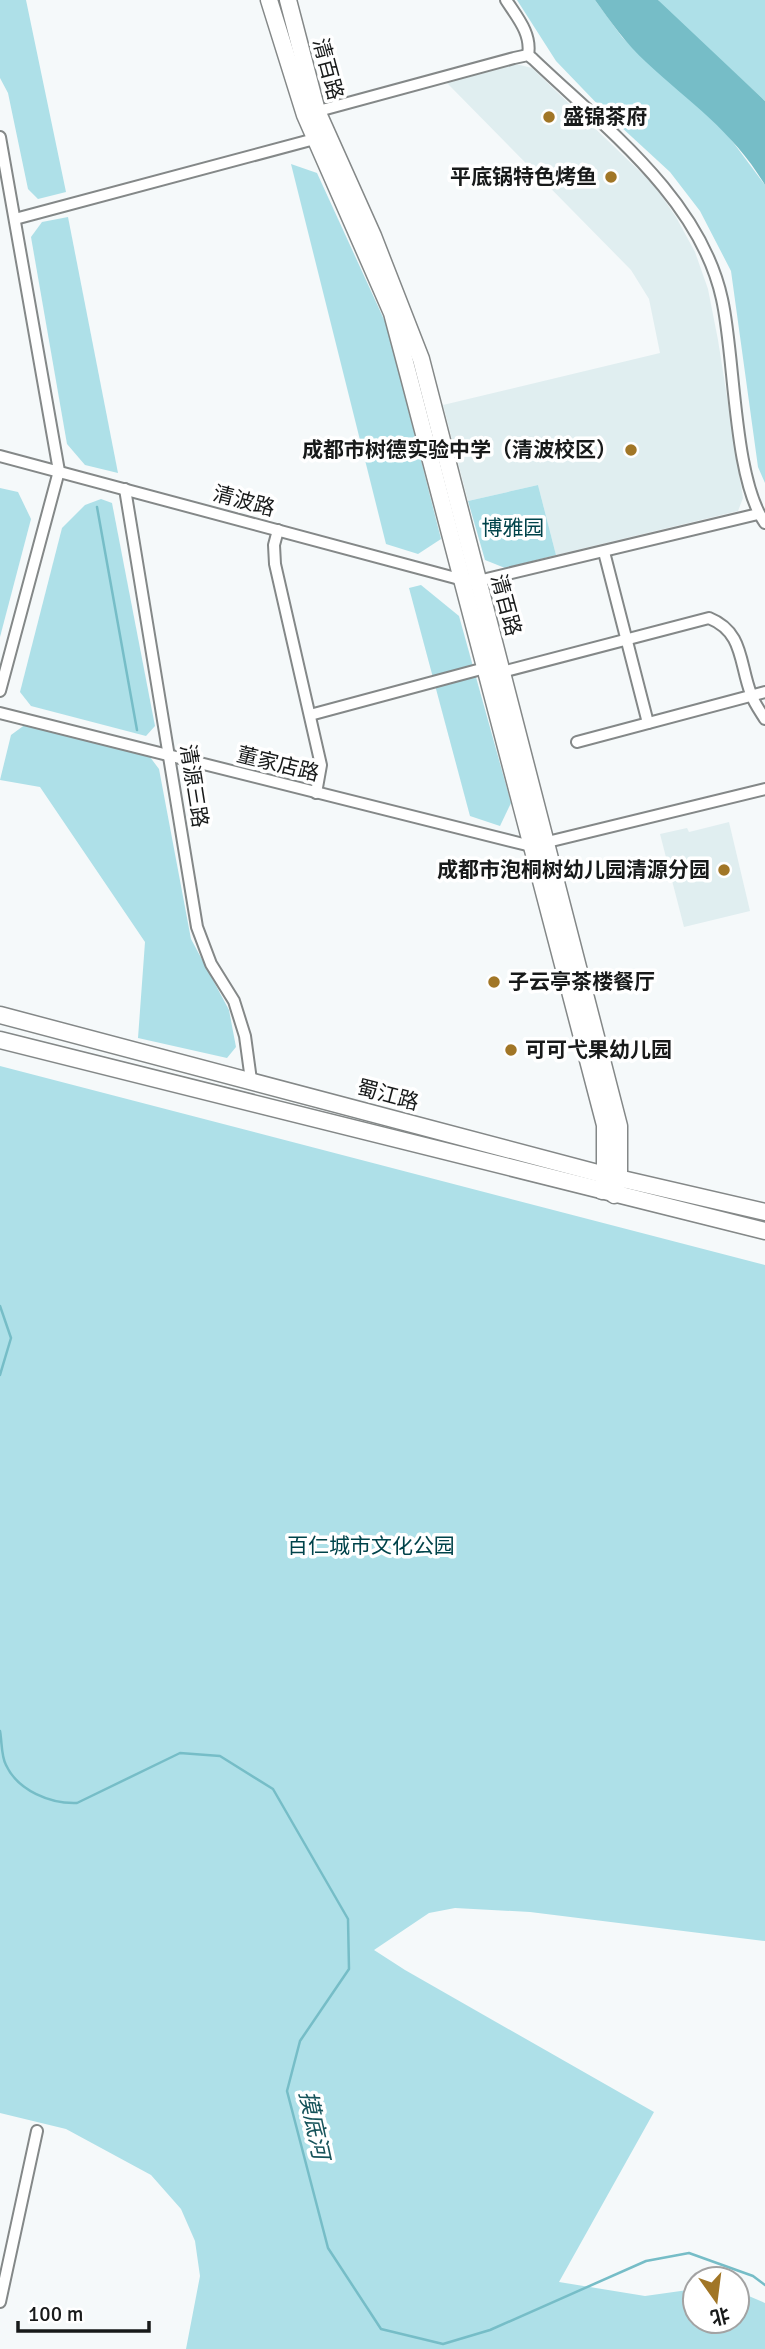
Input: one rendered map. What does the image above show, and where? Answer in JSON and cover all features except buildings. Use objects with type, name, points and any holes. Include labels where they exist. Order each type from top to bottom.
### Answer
[{"type":"street","name":"清百路","points":[[269,0],[311,113],[392,313],[471,580],[502,671],[539,845],[605,1125],[612,1176],[608,1193]]},
{"type":"street","name":"清百路","points":[[288,0],[311,113]]},
{"type":"street","points":[[506,0],[523,25],[529,41],[528,55]]},
{"type":"street","points":[[311,113],[528,55]]},
{"type":"street","points":[[471,580],[762,519],[744,459],[722,297],[704,248],[673,198],[621,143],[528,55]]},
{"type":"street","points":[[0,137],[59,471],[0,691]]},
{"type":"street","points":[[15,219],[321,137]]},
{"type":"street","name":"清波路","points":[[0,456],[471,580]]},
{"type":"street","name":"清源三路","points":[[125,489],[197,927],[211,964],[234,1001],[245,1036],[251,1080]]},
{"type":"street","points":[[278,530],[274,545],[275,564],[321,765],[316,793]]},
{"type":"street","points":[[604,552],[648,723]]},
{"type":"street","name":"清百路","points":[[471,580],[485,668],[539,845]]},
{"type":"street","points":[[502,671],[709,618],[724,625],[735,639],[751,696],[765,719]]},
{"type":"street","points":[[310,715],[485,668]]},
{"type":"street","points":[[577,742],[765,692]]},
{"type":"street","name":"董家店路","points":[[0,713],[169,757],[539,845]]},
{"type":"street","points":[[539,845],[765,789]]},
{"type":"street","name":"蜀江路","points":[[0,1014],[612,1176],[765,1212]]},
{"type":"street","name":"蜀江路","points":[[0,1040],[765,1231]]},
{"type":"street","points":[[0,2302],[37,2131]]},
{"type":"shaded area","points":[[595,0],[658,0],[765,101],[765,185],[725,133],[639,55]]},
{"type":"shaded area","points":[[516,64],[532,68],[654,185],[695,252],[708,289],[718,340],[743,498],[738,511],[556,555],[538,485],[468,501],[443,405],[660,353],[649,299],[631,270],[447,83]]},
{"type":"shaded area","points":[[729,822],[750,911],[684,927],[660,834],[687,828],[689,832]]},
{"type":"green space","points":[[0,0],[26,0],[66,192],[38,199],[28,189],[8,93],[0,78]]},
{"type":"green space","points":[[517,0],[595,0],[622,37],[646,61],[721,126],[765,185],[765,483],[758,467],[731,271],[700,211],[670,172],[607,114],[556,61]]},
{"type":"green space","points":[[658,0],[765,0],[765,101],[662,6]]},
{"type":"green space","points":[[291,164],[317,173],[387,326],[441,539],[418,554],[386,544]]},
{"type":"green space","points":[[68,217],[118,473],[85,465],[67,444],[31,237],[42,222]]},
{"type":"green space","name":"博雅园","points":[[538,485],[556,555],[505,568],[485,560],[468,501]]},
{"type":"green space","points":[[0,488],[18,492],[31,519],[0,637]]},
{"type":"green space","points":[[101,499],[112,503],[155,726],[146,736],[31,706],[20,692],[62,528],[85,505]]},
{"type":"green space","points":[[421,585],[459,616],[511,803],[500,826],[470,816],[409,588]]},
{"type":"green space","points":[[26,724],[150,757],[159,769],[191,939],[229,1010],[236,1047],[227,1058],[138,1038],[145,942],[40,787],[0,780],[11,735]]},
{"type":"green space","name":"百仁城市文化公园","points":[[0,1066],[765,1265],[765,1941],[530,1912],[455,1908],[429,1913],[374,1950],[654,2112],[559,2282],[645,2296],[681,2291],[681,2335],[751,2335],[751,2297],[765,2303],[765,2349],[186,2349],[200,2276],[195,2241],[181,2209],[151,2175],[66,2129],[0,2113]]},
{"type":"waterway","points":[[97,507],[137,730]]},
{"type":"waterway","name":"摸底河","points":[[0,1306],[11,1338],[0,1375]]},
{"type":"waterway","name":"摸底河","points":[[0,1731],[3,1757],[11,1774],[27,1789],[57,1801],[77,1803],[180,1753],[220,1756],[273,1789],[348,1919],[349,1969],[300,2041],[287,2091],[328,2248],[381,2329],[443,2344],[490,2330],[646,2261],[689,2253],[753,2276],[765,2285]]},
{"type":"place","name":"盛锦茶府","points":[[549,117]]},
{"type":"place","name":"平底锅特色烤鱼","points":[[611,177]]},
{"type":"place","name":"成都市树德实验中学（清波校区）","points":[[631,450]]},
{"type":"place","name":"成都市泡桐树幼儿园清源分园","points":[[724,870]]},
{"type":"place","name":"子云亭茶楼餐厅","points":[[494,982]]},
{"type":"place","name":"可可弋果幼儿园","points":[[511,1050]]}]
